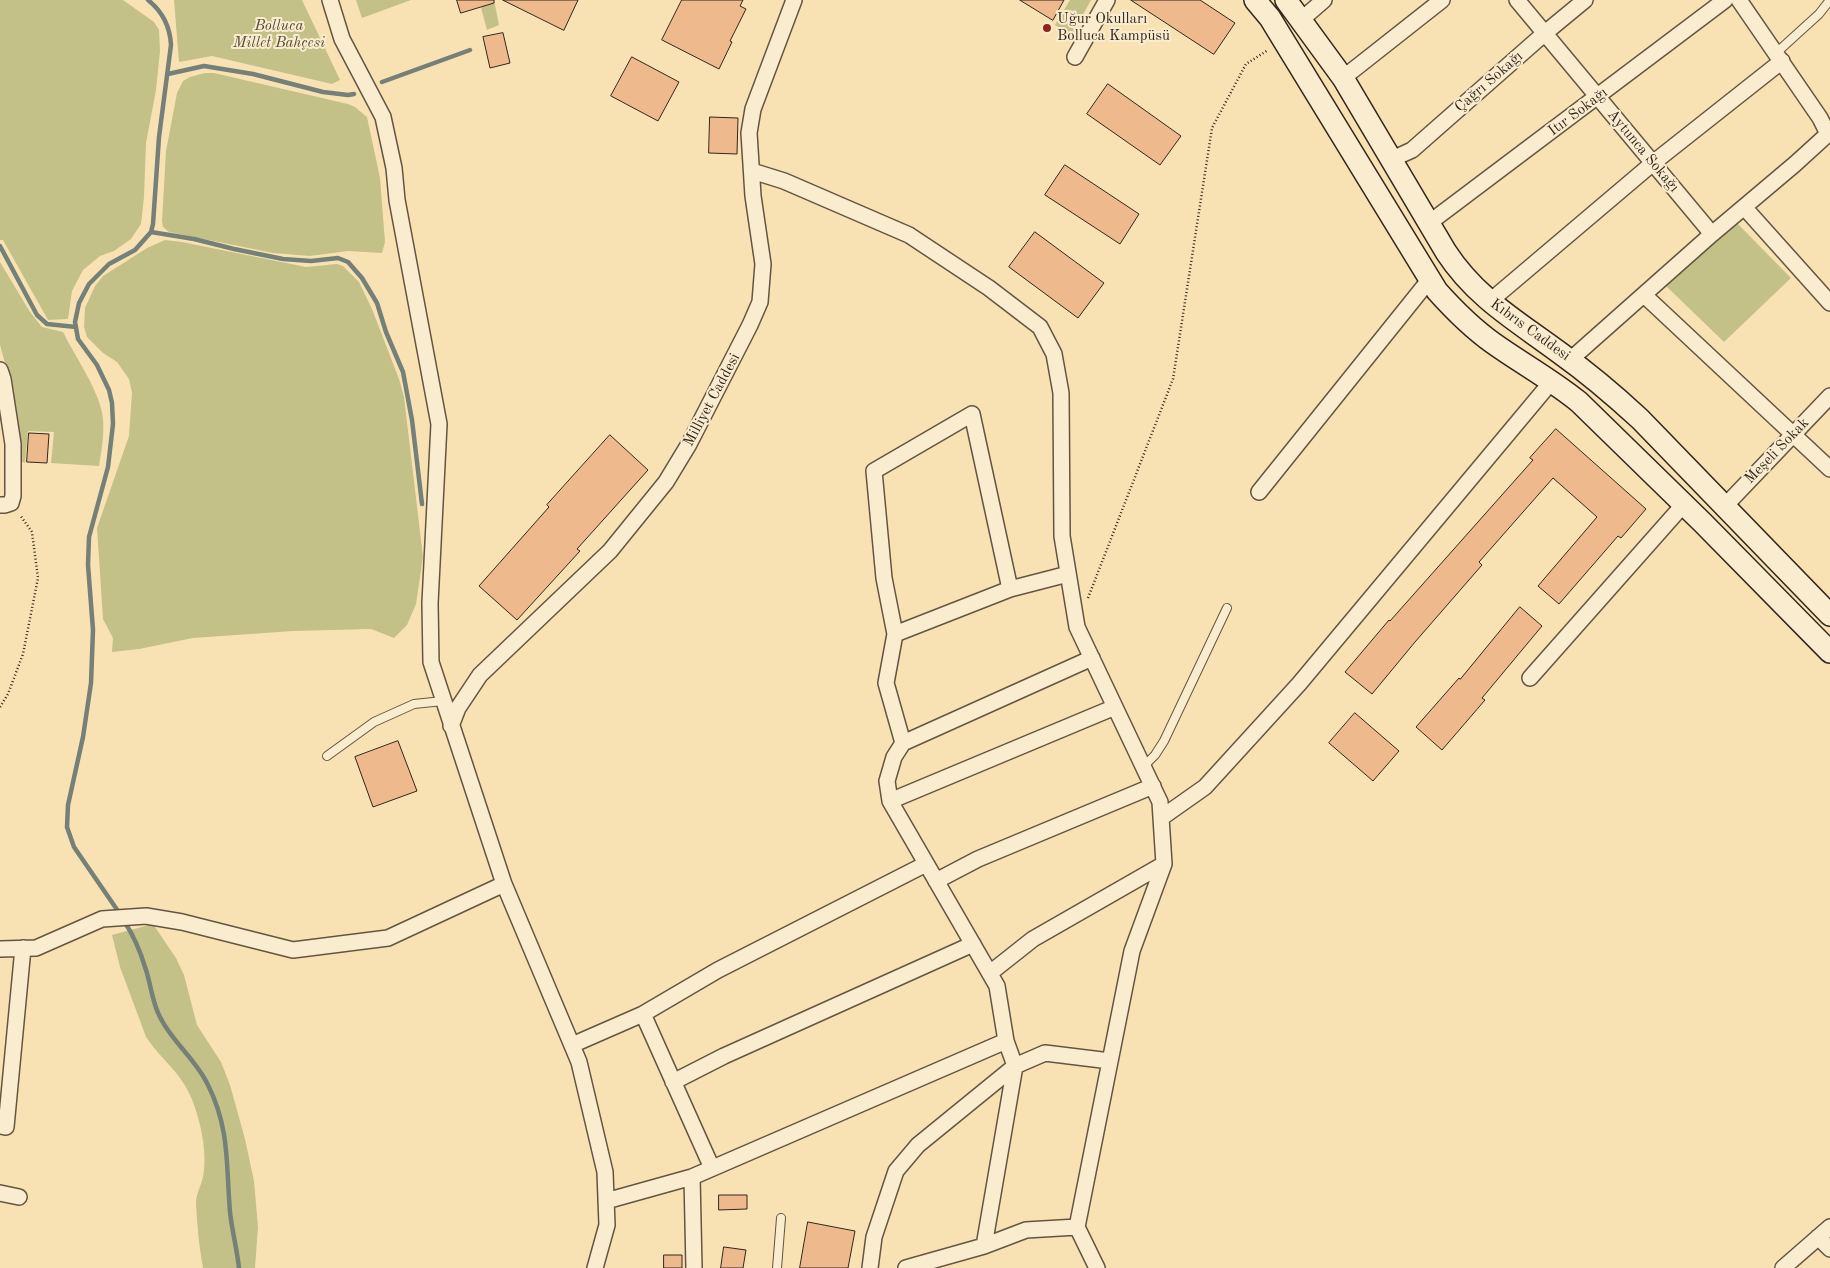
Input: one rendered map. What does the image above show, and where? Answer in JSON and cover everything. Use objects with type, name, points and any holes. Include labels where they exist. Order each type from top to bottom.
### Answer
[{"type":"main road","points":[[1255,0],[1270,18],[1437,291],[1454,310],[1492,343],[1552,381],[1573,397],[1684,504],[1830,652]]},
{"type":"main road","name":"Kıbrıs Caddesi","points":[[1286,0],[1343,78],[1390,160],[1458,270],[1489,302],[1570,360],[1614,395],[1640,419],[1830,615]]},
{"type":"street","points":[[330,0],[342,39],[383,117],[394,168],[397,200],[439,424],[430,603],[430,662],[504,884],[579,1062],[605,1172],[607,1225],[596,1268]]},
{"type":"street","name":"Milliyet Caddesi","points":[[452,726],[458,708],[480,675],[610,551],[666,482],[689,444],[750,325],[760,302],[763,264],[753,196],[749,133],[753,109],[794,0]]},
{"type":"street","points":[[1075,57],[1107,0]]},
{"type":"street","points":[[1301,20],[1324,0]]},
{"type":"street","points":[[1343,78],[1442,0]]},
{"type":"street","name":"Aytunca Sokağı","points":[[1517,0],[1712,234]]},
{"type":"street","name":"Çağrı Sokağı","points":[[1390,160],[1412,150],[1544,33],[1585,0]]},
{"type":"street","name":"Itır Sokağı","points":[[1429,223],[1725,0]]},
{"type":"street","points":[[1570,360],[1712,234],[1829,135],[1739,0]]},
{"type":"street","points":[[1489,302],[1778,58]]},
{"type":"street","points":[[752,171],[784,180],[909,235],[989,288],[1040,327],[1054,354],[1061,393],[1062,536],[1077,627],[1160,802],[1164,864],[1132,951],[1077,1227],[1091,1266]]},
{"type":"street","points":[[1744,207],[1830,303]]},
{"type":"street","points":[[1259,492],[1430,279]]},
{"type":"street","points":[[1644,294],[1830,469]]},
{"type":"street","points":[[0,370],[13,444],[13,496],[5,504]]},
{"type":"street","points":[[1161,818],[1205,787],[1299,684],[1552,381]]},
{"type":"street","name":"Meşeli Sokak","points":[[1724,506],[1830,396]]},
{"type":"street","points":[[903,743],[886,683],[895,634],[884,578],[874,471],[972,414],[1010,589]]},
{"type":"street","points":[[1530,678],[1684,504]]},
{"type":"street","points":[[895,634],[1010,589],[1068,574]]},
{"type":"street","points":[[984,1246],[1015,1066],[1006,1041],[997,986],[890,801],[887,781],[894,757],[903,743],[1092,658]]},
{"type":"street","points":[[890,801],[1115,706]]},
{"type":"street","points":[[936,881],[978,859],[1153,786]]},
{"type":"street","points":[[572,1045],[643,1014],[718,970],[926,864]]},
{"type":"street","points":[[990,973],[1033,939],[1164,864]]},
{"type":"street","points":[[0,949],[36,948],[102,919],[146,916],[182,922],[293,950],[388,938],[504,884]]},
{"type":"street","points":[[673,1082],[724,1056],[972,944]]},
{"type":"street","points":[[0,1126],[6,1127],[23,948]]},
{"type":"street","points":[[643,1014],[712,1168]]},
{"type":"street","points":[[606,1201],[692,1177],[1006,1041]]},
{"type":"street","points":[[870,1268],[874,1237],[896,1170],[918,1145],[1015,1066],[1045,1053],[1110,1062]]},
{"type":"street","points":[[692,1177],[694,1268]]},
{"type":"street","points":[[0,1193],[19,1197]]},
{"type":"street","points":[[906,1268],[984,1246],[1026,1230],[1077,1227]]},
{"type":"street","points":[[1783,1268],[1830,1227]]},
{"type":"street","points":[[1818,1237],[1830,1248]]},
{"type":"lane","points":[[1778,58],[1830,0]]},
{"type":"lane","points":[[1144,766],[1155,755],[1164,741],[1227,608]]},
{"type":"lane","points":[[327,756],[374,722],[414,704],[443,700]]},
{"type":"lane","points":[[777,1268],[781,1218]]},
{"type":"path","points":[[1087,600],[1173,379],[1212,128],[1246,64],[1284,41]]},
{"type":"path","points":[[0,707],[8,694],[23,654],[38,578],[32,532],[5,504]]},
{"type":"green space","points":[[0,0],[123,0],[154,22],[159,30],[160,51],[156,90],[146,143],[141,224],[131,239],[114,251],[100,256],[83,270],[72,291],[68,319],[48,320],[3,240],[0,240]]},
{"type":"green space","name":"Bolluca Millet Bahçesi","points":[[174,0],[302,0],[340,80],[332,84],[212,56],[179,62]]},
{"type":"green space","points":[[356,0],[411,0],[362,18]]},
{"type":"green space","points":[[479,0],[494,0],[499,25],[487,30]]},
{"type":"green space","points":[[1070,0],[1091,0],[1072,35],[1055,25]]},
{"type":"green space","points":[[205,73],[214,73],[348,104],[367,117],[380,178],[385,242],[382,253],[348,251],[310,256],[273,253],[169,232],[163,227],[166,151],[177,93],[183,81]]},
{"type":"green space","points":[[1735,221],[1791,278],[1724,342],[1665,285]]},
{"type":"green space","points":[[165,240],[306,267],[337,264],[343,266],[359,282],[372,309],[404,397],[423,557],[416,604],[407,625],[394,638],[371,629],[293,631],[193,638],[139,649],[112,652],[113,638],[103,619],[97,528],[129,436],[132,393],[129,379],[117,362],[103,353],[87,337],[84,327],[85,308],[95,286],[103,276],[147,248]]},
{"type":"green space","points":[[0,262],[30,312],[42,327],[63,332],[94,389],[101,408],[103,422],[99,466],[51,463],[54,432],[28,431],[25,463],[20,461],[11,384],[0,345]]},
{"type":"green space","points":[[153,924],[176,958],[184,975],[197,1025],[221,1062],[230,1085],[254,1181],[258,1227],[255,1268],[203,1268],[198,1236],[196,1203],[203,1177],[204,1146],[197,1114],[190,1095],[181,1079],[146,1037],[120,967],[112,935]]},
{"type":"building","points":[[457,0],[494,0],[494,3],[461,13]]},
{"type":"building","points":[[503,0],[578,0],[564,30]]},
{"type":"building","points":[[682,0],[743,0],[740,6],[746,9],[719,69],[662,40]]},
{"type":"building","points":[[1020,0],[1064,0],[1053,20]]},
{"type":"building","points":[[1131,0],[1200,0],[1235,23],[1214,54]]},
{"type":"building","points":[[503,33],[510,63],[490,68],[483,37]]},
{"type":"building","points":[[632,57],[679,82],[658,121],[611,96]]},
{"type":"building","points":[[1108,84],[1181,136],[1160,165],[1087,114]]},
{"type":"building","points":[[710,117],[738,118],[737,154],[709,153]]},
{"type":"building","points":[[1065,165],[1139,214],[1120,244],[1045,195]]},
{"type":"building","points":[[1035,232],[1104,283],[1078,318],[1009,267]]},
{"type":"building","points":[[1556,429],[1646,509],[1621,538],[1618,536],[1559,604],[1538,586],[1597,517],[1553,478],[1479,562],[1482,565],[1372,694],[1345,672],[1389,620],[1533,460],[1530,458]]},
{"type":"building","points":[[29,433],[49,434],[47,463],[27,462]]},
{"type":"building","points":[[610,435],[648,470],[577,549],[580,551],[517,620],[479,586],[549,507],[547,505]]},
{"type":"building","points":[[1520,607],[1542,626],[1482,698],[1485,700],[1442,750],[1416,727],[1460,679]]},
{"type":"building","points":[[1355,713],[1399,751],[1373,781],[1329,743]]},
{"type":"building","points":[[398,741],[417,791],[373,807],[355,757]]},
{"type":"building","points":[[719,1195],[747,1195],[747,1209],[719,1210]]},
{"type":"building","points":[[808,1222],[855,1231],[848,1268],[800,1268]]},
{"type":"building","points":[[724,1247],[746,1250],[743,1268],[721,1268]]},
{"type":"building","points":[[664,1255],[682,1255],[682,1268],[664,1268]]},
{"type":"waterway","points":[[120,914],[74,847],[67,827],[68,805],[83,737],[91,683],[93,630],[88,565],[89,537],[108,467],[113,424],[109,390],[97,365],[78,339],[75,322],[79,303],[89,284],[109,264],[135,250],[151,232],[153,224],[159,137],[171,45],[165,20],[158,9],[148,0]]},
{"type":"waterway","points":[[382,82],[470,50]]},
{"type":"waterway","points":[[168,74],[204,66],[253,74],[323,92],[354,94]]},
{"type":"waterway","points":[[151,232],[194,239],[283,259],[311,261],[338,258],[348,262],[362,278],[377,303],[386,332],[403,372],[412,420],[422,504]]},
{"type":"waterway","points":[[0,246],[37,315],[47,324],[76,327]]},
{"type":"waterway","points":[[124,921],[142,957],[160,1017],[171,1035],[203,1076],[215,1101],[224,1132],[230,1212],[239,1268]]},
{"type":"place","name":"Uğur Okulları Bolluca Kampüsü","points":[[1047,28]]}]
